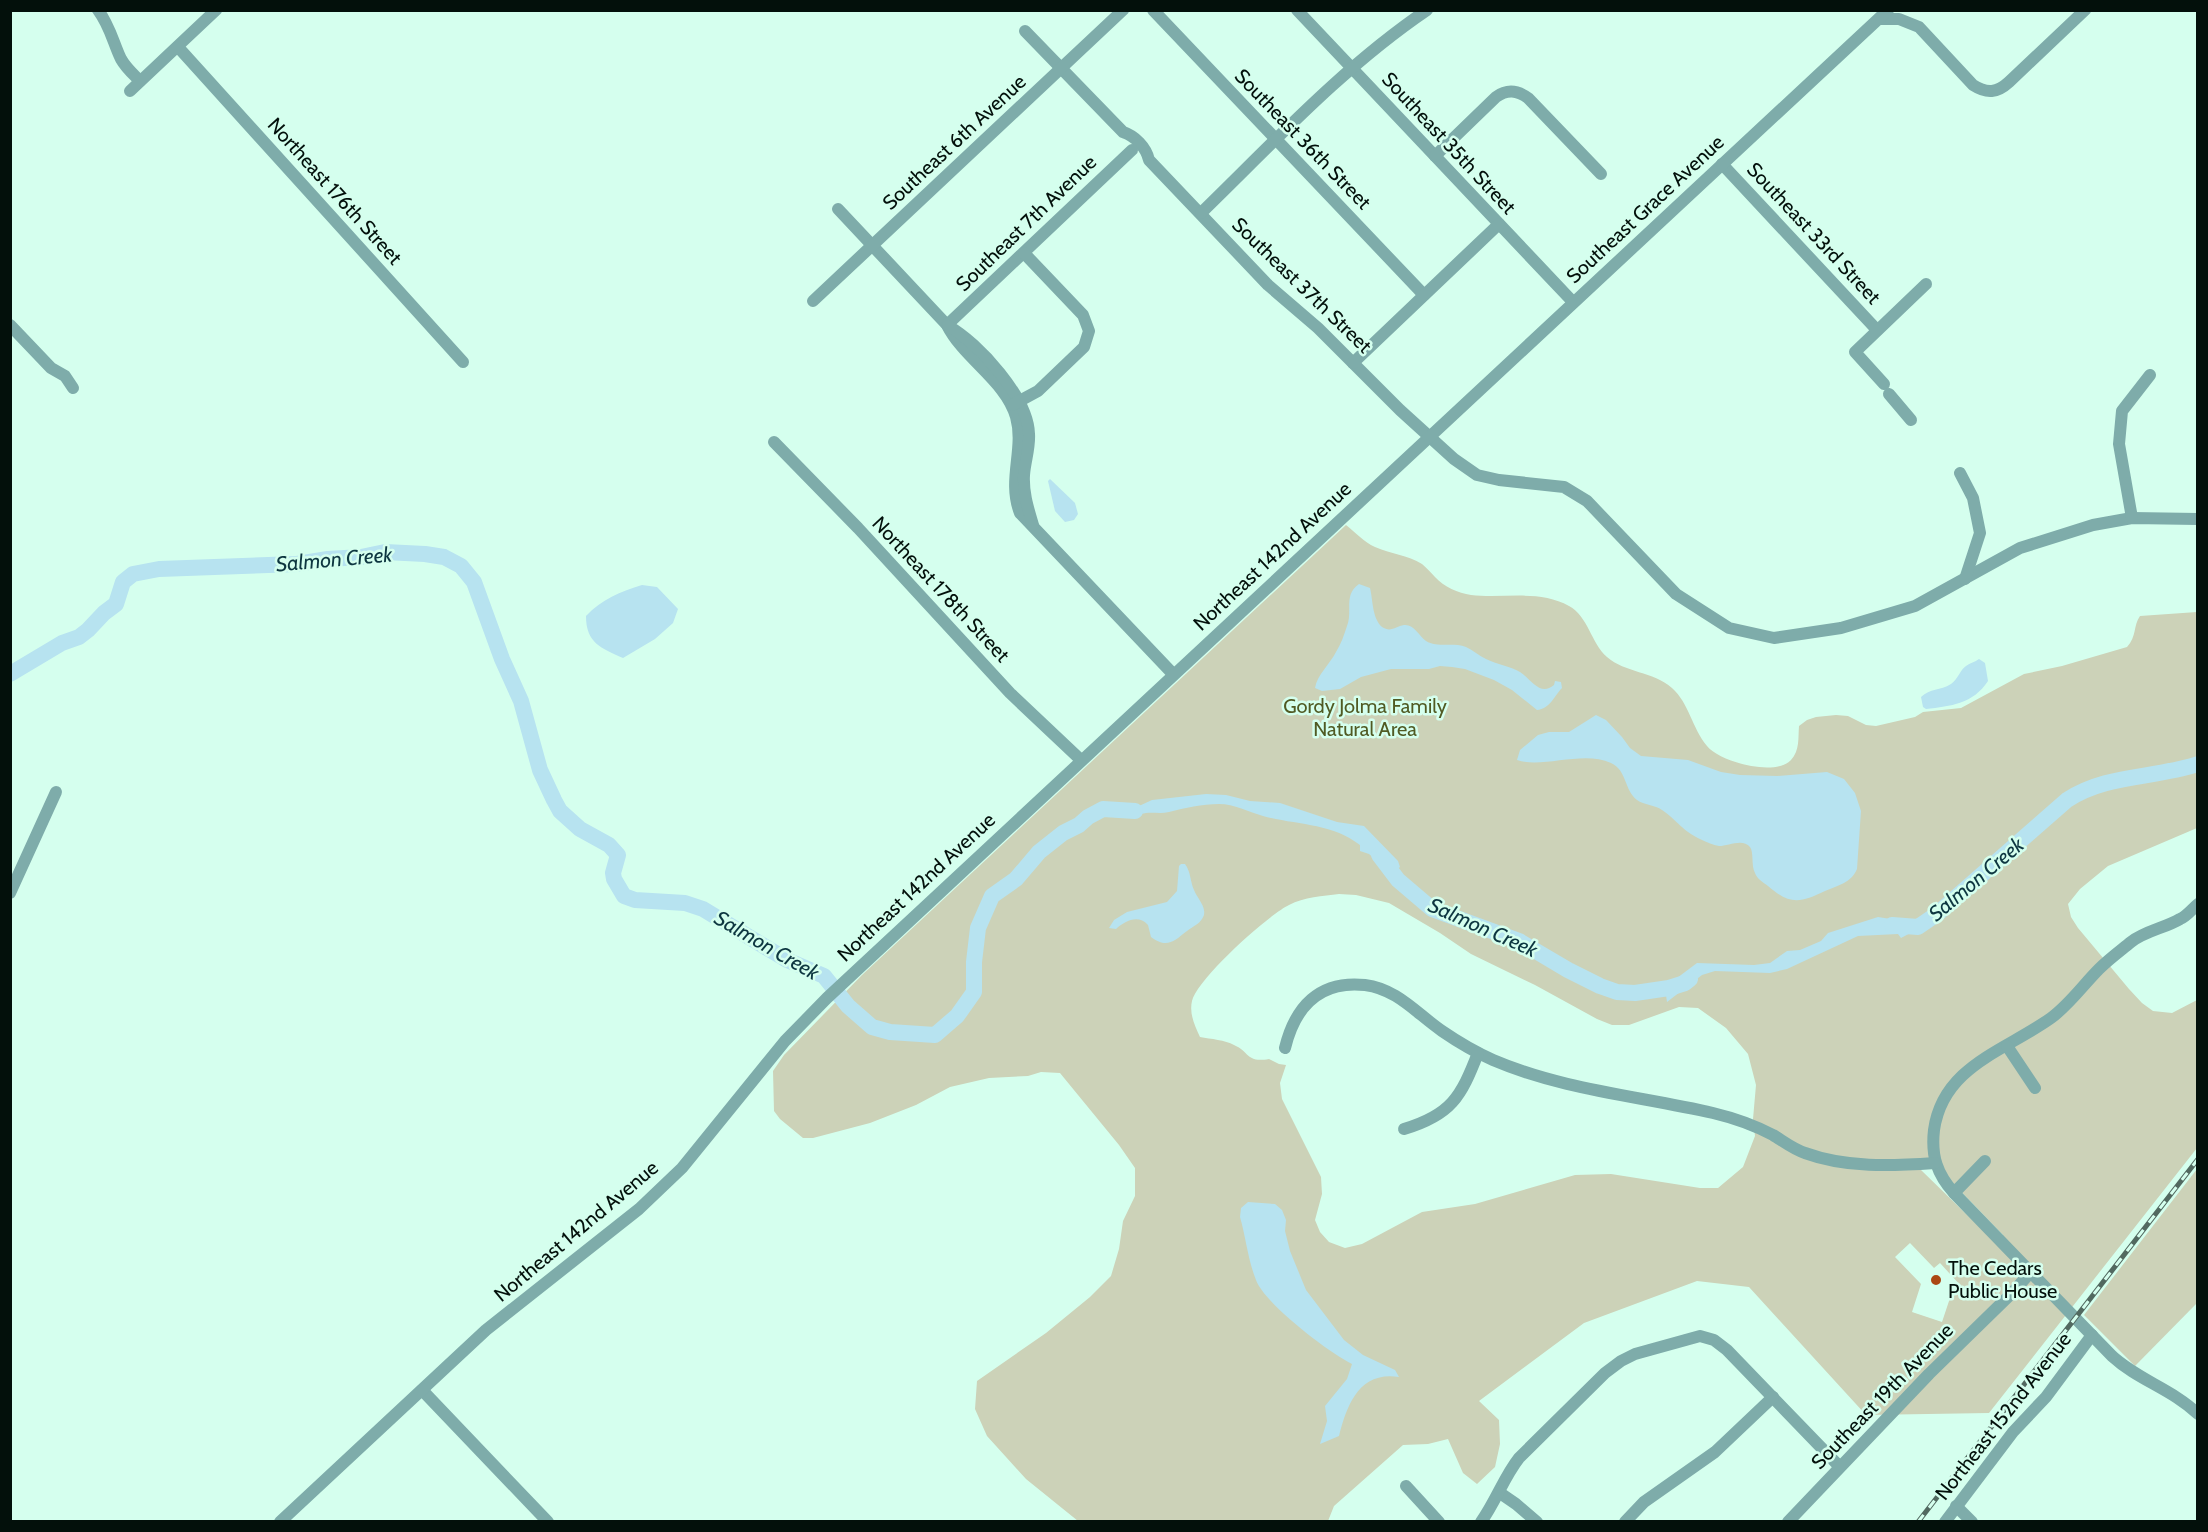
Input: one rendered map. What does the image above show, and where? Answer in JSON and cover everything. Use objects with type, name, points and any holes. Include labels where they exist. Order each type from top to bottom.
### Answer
[{"type":"street","points":[[99,10],[109,25],[121,59],[128,70],[140,81]]},
{"type":"street","points":[[130,91],[216,10]]},
{"type":"street","name":"Southeast 6th Avenue","points":[[813,301],[1123,10]]},
{"type":"street","name":"Southeast 36th Street","points":[[1153,10],[1424,295]]},
{"type":"street","name":"Southeast 35th Street","points":[[1297,10],[1574,302]]},
{"type":"street","points":[[1201,213],[1352,68],[1399,29],[1427,10]]},
{"type":"street","points":[[1913,10],[1919,27]]},
{"type":"street","points":[[1883,15],[1907,21],[1919,27],[1973,85],[1991,92],[2001,89],[2085,10]]},
{"type":"street","name":"Southeast Grace Avenue","points":[[1430,436],[1883,15]]},
{"type":"street","name":"Southeast 37th Street","points":[[1025,31],[1123,132],[1131,135],[1147,151],[1149,160],[1268,285],[1318,327],[1400,410],[1454,459],[1477,475],[1499,480],[1564,487],[1587,501],[1676,594],[1729,628],[1774,638],[1841,628],[1915,606],[2020,548],[2093,525],[2132,518],[2198,519]]},
{"type":"street","name":"Northeast 176th Street","points":[[178,47],[463,362]]},
{"type":"street","points":[[1435,156],[1496,97],[1503,92],[1512,91],[1528,98],[1601,174]]},
{"type":"street","name":"Southeast 37th Street","points":[[1123,132],[1124,141],[1132,150],[1140,158],[1149,160]]},
{"type":"street","name":"Southeast 7th Avenue","points":[[947,325],[1132,150]]},
{"type":"street","name":"Southeast 33rd Street","points":[[1722,164],[1877,330]]},
{"type":"street","points":[[838,209],[947,325],[962,334],[1005,380],[1029,428],[1024,491],[1034,527],[1173,674]]},
{"type":"street","points":[[1353,363],[1499,224]]},
{"type":"street","points":[[1015,403],[1038,391],[1084,347],[1089,331],[1083,315],[1024,253]]},
{"type":"street","points":[[1911,420],[1855,352],[1926,284]]},
{"type":"street","points":[[10,325],[51,368],[65,376],[73,388]]},
{"type":"street","points":[[2132,518],[2119,444],[2122,411],[2150,375]]},
{"type":"street","name":"Northeast 142nd Avenue","points":[[280,1521],[486,1330],[639,1209],[682,1168],[785,1041],[827,998],[1430,436]]},
{"type":"street","name":"Northeast 178th Street","points":[[774,442],[858,528],[1010,693],[1081,760]]},
{"type":"street","points":[[1960,473],[1973,498],[1980,533],[1965,579]]},
{"type":"street","points":[[10,892],[56,792]]},
{"type":"street","points":[[2198,904],[2182,919],[2133,940],[2100,968],[2054,1015],[1965,1072],[1948,1090],[1942,1101],[1935,1125],[1933,1149],[1939,1174],[1954,1193],[2127,1370],[2174,1394],[2198,1413]]},
{"type":"street","points":[[1285,1048],[1290,1027],[1300,1010],[1317,994],[1338,987],[1363,985],[1384,989],[1402,999],[1442,1031],[1478,1053],[1536,1077],[1739,1120],[1802,1152],[1833,1161],[1872,1165],[1935,1163]]},
{"type":"street","points":[[2007,1046],[2035,1088]]},
{"type":"street","points":[[1404,1129],[1427,1122],[1449,1107],[1465,1086],[1478,1053]]},
{"type":"street","points":[[1954,1193],[1984,1161]]},
{"type":"street","name":"Southeast 19th Avenue","points":[[1788,1521],[1839,1466],[2030,1273]]},
{"type":"street","name":"Northeast 152nd Avenue","points":[[1945,1521],[2013,1432],[2046,1397],[2092,1335]]},
{"type":"street","points":[[1481,1521],[1500,1493],[1510,1469],[1519,1458],[1605,1372],[1621,1360],[1635,1354],[1700,1336],[1714,1340],[1727,1350],[1839,1466]]},
{"type":"street","points":[[422,1390],[548,1521]]},
{"type":"street","points":[[1625,1521],[1644,1502],[1715,1452],[1773,1397]]},
{"type":"street","points":[[1406,1486],[1439,1521]]},
{"type":"street","points":[[1500,1493],[1537,1521]]},
{"type":"street","points":[[1956,1506],[1972,1521]]},
{"type":"green space","name":"Gordy Jolma Family Natural Area","points":[[1346,525],[1375,547],[1422,564],[1439,581],[1456,591],[1483,596],[1534,596],[1569,606],[1581,616],[1597,645],[1607,657],[1622,666],[1664,682],[1678,694],[1702,739],[1714,752],[1735,762],[1761,767],[1783,765],[1791,760],[1797,748],[1799,726],[1807,720],[1836,715],[1848,716],[1866,725],[1876,726],[1915,717],[1923,712],[1961,708],[2024,674],[2062,666],[2127,647],[2140,616],[2197,612],[2197,828],[2108,866],[2080,889],[2068,904],[2071,917],[2078,928],[2142,1003],[2153,1011],[2172,1013],[2197,1000],[2197,1148],[1989,1413],[1866,1415],[1749,1287],[1697,1281],[1584,1323],[1479,1401],[1499,1420],[1500,1444],[1495,1467],[1477,1484],[1463,1473],[1448,1439],[1428,1444],[1403,1445],[1334,1506],[1328,1521],[1078,1521],[1026,1479],[987,1436],[975,1409],[977,1381],[1046,1333],[1090,1297],[1111,1276],[1119,1249],[1123,1221],[1135,1196],[1135,1168],[1060,1073],[1041,1072],[1028,1076],[989,1078],[950,1087],[916,1105],[870,1123],[813,1138],[803,1138],[774,1111],[773,1071],[784,1055],[862,975]],"holes":[[[1339,894],[1356,895],[1389,903],[1471,954],[1612,1025],[1629,1025],[1679,1007],[1698,1008],[1726,1028],[1748,1054],[1756,1085],[1753,1119],[1755,1136],[1743,1167],[1718,1188],[1700,1188],[1611,1174],[1575,1175],[1475,1204],[1422,1212],[1362,1244],[1345,1248],[1329,1242],[1320,1232],[1315,1220],[1322,1194],[1321,1177],[1282,1099],[1280,1083],[1286,1065],[1269,1059],[1252,1058],[1230,1043],[1200,1037],[1193,1020],[1191,1006],[1206,978],[1234,948],[1279,911],[1301,900]],[[1893,1168],[1943,1169],[1950,1180],[2003,1235],[1996,1243],[1921,1170]],[[1910,1243],[1934,1268],[1940,1263],[1961,1286],[1950,1298],[1942,1322],[1912,1312],[1921,1284],[1895,1257]]]},
{"type":"green space","points":[[2197,1169],[2197,1303],[2135,1366],[2084,1315]]},
{"type":"water","points":[[1050,479],[1075,503],[1078,514],[1074,520],[1065,522],[1055,511],[1048,481]]},
{"type":"water","points":[[1359,584],[1370,588],[1376,619],[1385,629],[1408,625],[1430,643],[1466,647],[1486,659],[1520,672],[1540,688],[1549,688],[1554,685],[1555,681],[1561,682],[1562,688],[1549,705],[1537,710],[1512,690],[1494,680],[1465,669],[1440,666],[1429,669],[1391,669],[1361,677],[1340,689],[1322,691],[1315,688],[1318,679],[1341,643],[1349,620],[1351,593]]},
{"type":"water","points":[[642,585],[657,587],[678,609],[673,623],[655,639],[623,658],[592,639],[586,616],[598,605],[612,597]]},
{"type":"water","points":[[1979,659],[1985,663],[1988,681],[1976,695],[1953,705],[1926,709],[1923,707],[1921,697],[1928,692],[1951,684],[1964,668]]},
{"type":"water","points":[[1596,715],[1606,720],[1630,748],[1641,756],[1688,760],[1721,772],[1740,775],[1777,776],[1827,772],[1844,779],[1855,793],[1861,811],[1857,869],[1854,874],[1844,883],[1816,895],[1802,900],[1789,899],[1757,877],[1751,849],[1747,844],[1719,846],[1695,837],[1662,810],[1637,800],[1620,770],[1611,763],[1588,758],[1538,762],[1517,760],[1520,750],[1538,735],[1549,732],[1569,732]]},
{"type":"water","points":[[1206,794],[1280,803],[1337,822],[1364,826],[1398,861],[1400,867],[1391,874],[1369,854],[1360,851],[1360,845],[1338,832],[1263,816],[1230,805],[1206,805],[1166,813],[1126,816],[1105,813],[1124,806],[1139,806],[1152,800]]},
{"type":"water","points":[[1181,864],[1187,867],[1194,890],[1204,908],[1203,918],[1199,923],[1166,943],[1151,937],[1148,925],[1140,920],[1127,921],[1116,929],[1109,928],[1114,920],[1127,912],[1167,902],[1177,891]]},
{"type":"water","points":[[1878,917],[1903,921],[1918,929],[1901,938],[1898,934],[1858,936],[1787,969],[1770,973],[1715,971],[1702,975],[1667,1002],[1666,995],[1677,978],[1697,963],[1754,965],[1770,963],[1787,951],[1800,950],[1821,941],[1828,933]]},
{"type":"water","points":[[1248,1202],[1275,1204],[1282,1210],[1286,1220],[1285,1231],[1290,1251],[1306,1290],[1344,1340],[1363,1355],[1395,1370],[1399,1377],[1374,1379],[1365,1385],[1351,1402],[1339,1436],[1320,1444],[1327,1421],[1325,1406],[1347,1379],[1352,1364],[1298,1326],[1271,1302],[1262,1290],[1253,1272],[1240,1217],[1241,1208]]},
{"type":"waterway","name":"Salmon Creek","points":[[10,674],[88,630],[116,604],[123,582],[133,574],[159,569],[297,564],[385,552],[444,557],[461,566],[474,582],[502,659],[521,701],[540,770],[554,800],[560,811],[580,829],[609,845],[618,855],[613,873],[624,896],[635,900],[685,903],[703,909],[787,960],[824,976],[848,1006],[872,1027],[890,1032],[935,1035],[957,1016],[974,992],[974,962],[978,928],[992,896],[1016,879],[1039,852],[1063,833],[1103,809],[1135,811]]},
{"type":"waterway","name":"Salmon Creek","points":[[1892,925],[1918,927],[1937,914],[2067,800],[2082,792],[2114,781],[2198,764]]},
{"type":"waterway","name":"Salmon Creek","points":[[1379,855],[1398,880],[1432,909],[1519,941],[1600,986],[1617,992],[1635,993],[1669,988],[1690,979]]},
{"type":"railway","points":[[1918,1522],[2198,1159]]},
{"type":"place","name":"The Cedars Public House","points":[[1936,1280]]}]
